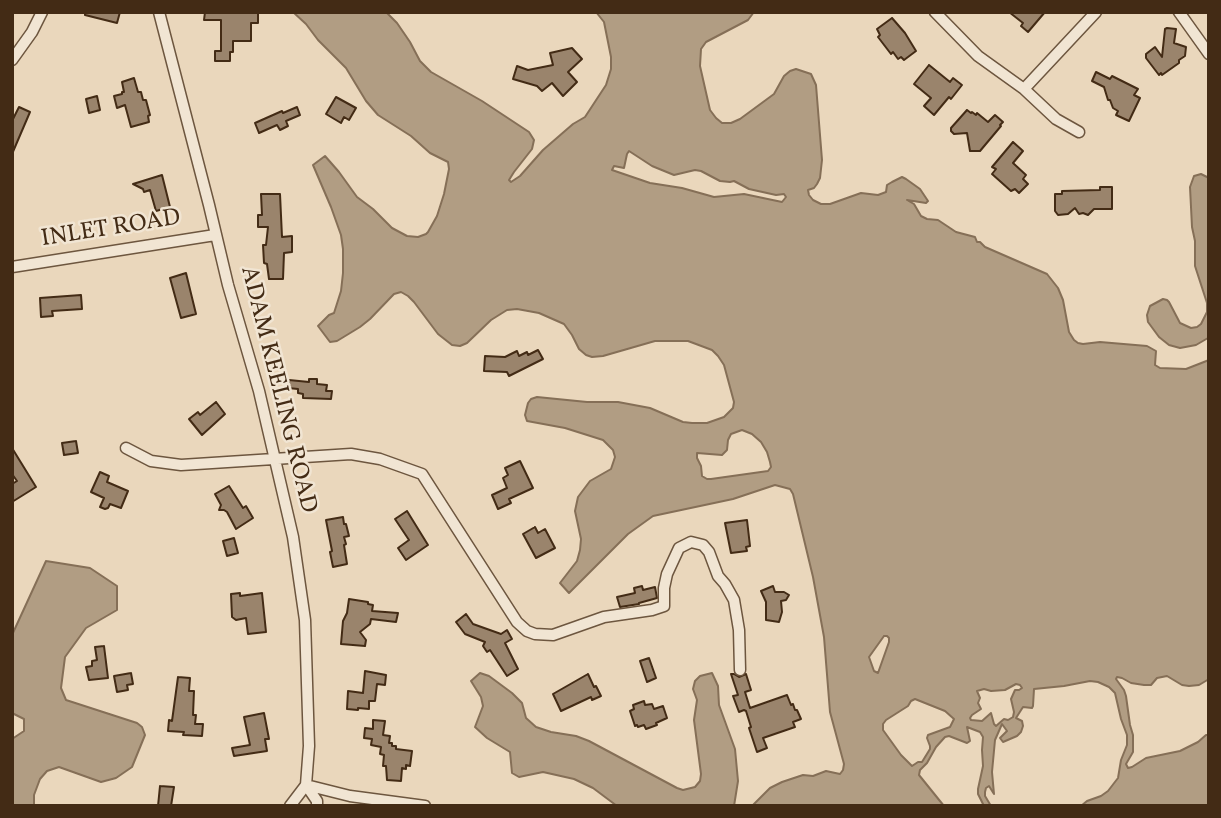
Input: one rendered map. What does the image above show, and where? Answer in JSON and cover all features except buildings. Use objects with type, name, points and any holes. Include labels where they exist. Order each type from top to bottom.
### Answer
[{"type":"street","points":[[12,60],[32,32],[42,12]]},
{"type":"street","name":"ADAM KEELING ROAD","points":[[159,12],[215,235],[259,391],[293,537],[305,620],[309,734],[306,785]]},
{"type":"street","points":[[935,12],[978,55],[1024,89],[1056,119],[1079,132]]},
{"type":"street","points":[[1024,89],[1096,12]]},
{"type":"street","points":[[1179,12],[1209,54]]},
{"type":"street","name":"INLET ROAD","points":[[12,267],[215,235]]},
{"type":"street","points":[[126,448],[151,461],[181,465],[351,454],[380,459],[422,474],[517,622],[535,634],[554,635],[604,617],[664,606],[664,588],[671,561],[679,548],[696,542],[707,548],[718,576],[725,583],[733,600],[739,630],[740,670]]},
{"type":"street","points":[[290,806],[306,785]]},
{"type":"street","points":[[306,785],[317,801],[317,806]]},
{"type":"street","points":[[306,785],[350,796],[425,806]]},
{"type":"shaded area","points":[[293,12],[386,12],[397,23],[420,61],[431,72],[529,132],[534,140],[532,149],[514,172],[509,180],[511,182],[520,176],[543,150],[585,117],[606,85],[611,69],[611,57],[604,22],[596,12],[754,12],[748,20],[706,42],[701,49],[700,66],[710,110],[722,123],[731,123],[774,94],[790,71],[796,69],[811,74],[816,85],[822,160],[820,178],[814,188],[808,190],[813,200],[830,204],[861,193],[878,195],[886,192],[887,185],[902,177],[920,189],[928,201],[907,200],[914,204],[921,216],[938,220],[956,232],[975,237],[977,242],[985,247],[1047,274],[1058,288],[1069,332],[1078,343],[1147,346],[1156,351],[1155,365],[1160,368],[1186,369],[1209,360],[1209,679],[1199,685],[1189,686],[1167,676],[1157,678],[1151,685],[1131,683],[1117,677],[1116,679],[1126,696],[1133,735],[1133,752],[1126,764],[1128,768],[1146,758],[1180,751],[1209,735],[1209,806],[1081,806],[1108,791],[1118,778],[1127,745],[1127,735],[1115,693],[1109,687],[1090,681],[1034,689],[1032,708],[1023,707],[1016,718],[1022,721],[1021,732],[1003,742],[1000,738],[1007,731],[1002,724],[995,740],[992,772],[994,794],[989,786],[985,792],[991,806],[984,806],[978,794],[983,766],[983,737],[980,732],[967,727],[970,741],[967,743],[945,737],[920,770],[919,775],[944,806],[752,806],[770,788],[782,782],[826,771],[840,774],[844,764],[830,712],[824,637],[813,577],[793,494],[790,489],[775,485],[733,499],[653,516],[628,534],[569,593],[560,583],[577,561],[580,550],[581,539],[575,511],[578,497],[590,481],[611,469],[615,457],[613,450],[603,440],[565,428],[527,421],[525,415],[528,403],[537,397],[618,402],[650,408],[683,422],[707,423],[724,417],[733,408],[734,402],[724,365],[712,350],[688,341],[655,341],[592,357],[579,349],[564,324],[539,313],[517,309],[507,310],[491,320],[467,343],[452,345],[438,334],[414,302],[401,292],[394,294],[360,327],[337,341],[330,342],[318,326],[334,313],[341,291],[343,249],[331,207],[313,165],[325,156],[357,197],[392,228],[407,236],[418,237],[428,232],[437,216],[449,169],[448,162],[430,153],[411,136],[378,115],[346,68]],"holes":[[[629,151],[652,166],[674,175],[701,171],[720,181],[734,181],[749,189],[776,195],[784,194],[786,197],[782,202],[744,194],[714,197],[650,183],[612,170],[614,166],[624,168]],[[742,430],[761,442],[770,462],[768,471],[711,479],[702,476],[697,453],[722,455],[727,450],[731,434]],[[884,636],[887,636],[889,642],[878,673],[874,671],[869,657]],[[1016,684],[1022,688],[1015,690],[1011,699],[1013,717],[1004,719],[996,726],[991,713],[982,721],[970,718],[981,709],[977,691],[1005,690]],[[915,699],[945,711],[954,719],[950,727],[928,735],[930,749],[922,762],[912,766],[883,730],[886,720]]]},
{"type":"shaded area","points":[[1201,174],[1209,178],[1209,335],[1196,345],[1180,348],[1169,345],[1159,337],[1148,322],[1147,315],[1150,306],[1163,299],[1167,300],[1180,323],[1191,328],[1201,324],[1207,312],[1207,303],[1195,266],[1190,187],[1194,176]]},
{"type":"shaded area","points":[[46,561],[90,568],[117,586],[117,610],[86,628],[65,657],[61,688],[66,700],[137,723],[145,735],[132,767],[116,778],[101,782],[59,767],[47,771],[40,779],[34,795],[34,806],[12,806],[12,739],[24,731],[24,719],[12,713],[12,635]]},
{"type":"shaded area","points":[[480,673],[489,676],[512,693],[522,703],[526,718],[536,727],[589,741],[683,790],[695,787],[701,774],[694,720],[697,700],[693,689],[700,676],[712,673],[718,686],[719,705],[735,749],[738,781],[734,806],[617,806],[593,788],[574,779],[543,772],[519,777],[512,773],[510,752],[475,727],[483,706],[471,681]]}]
